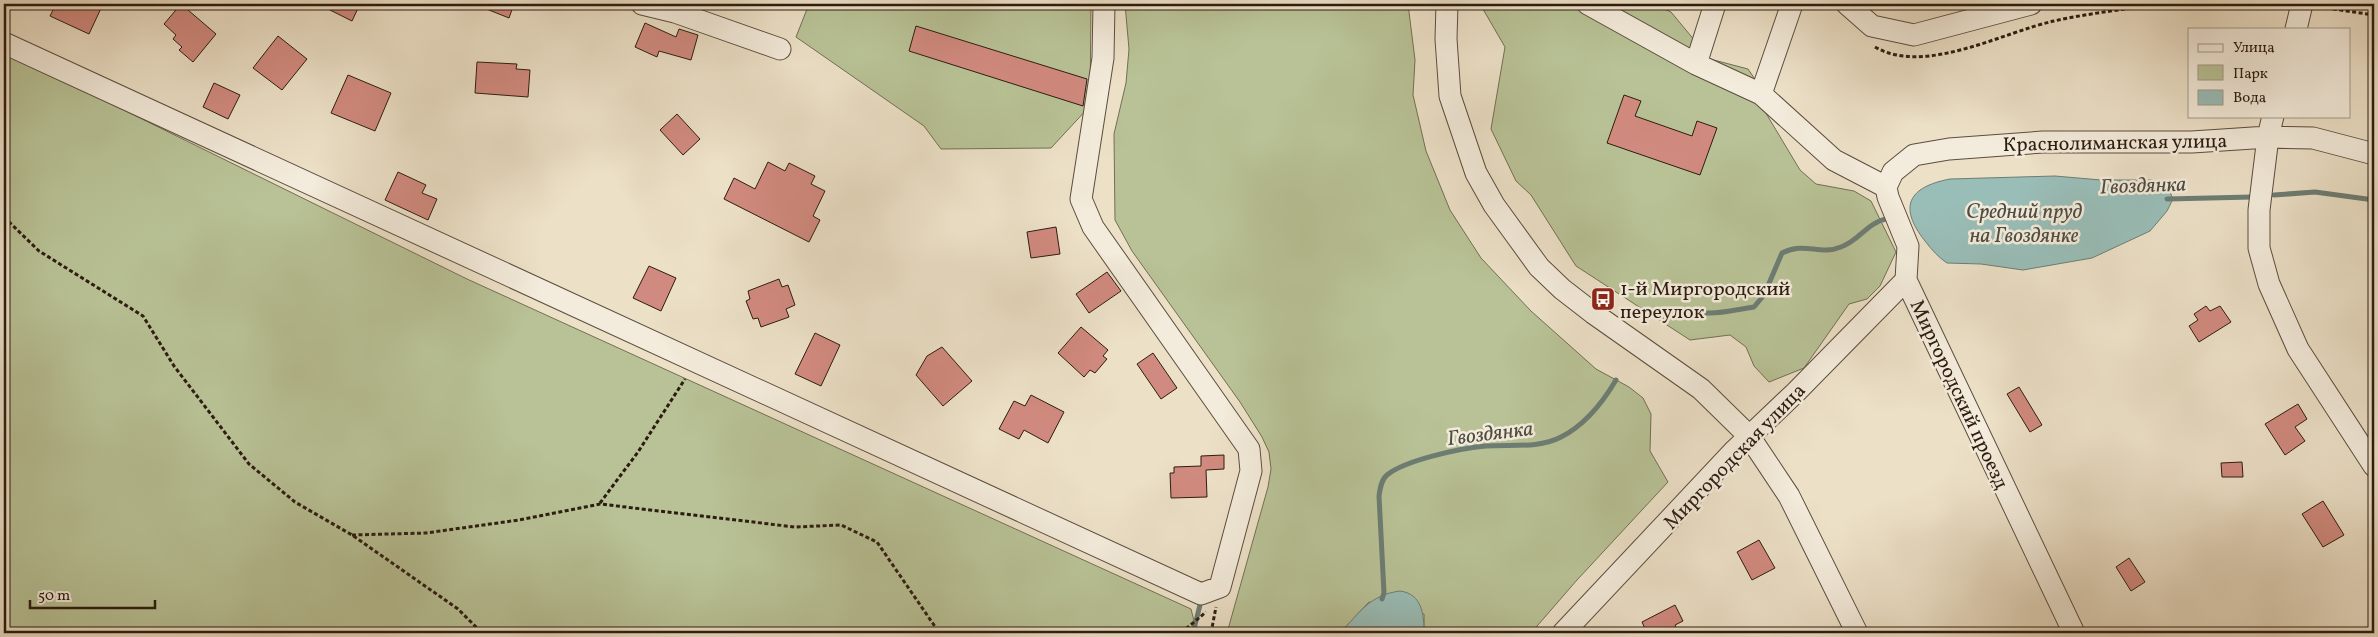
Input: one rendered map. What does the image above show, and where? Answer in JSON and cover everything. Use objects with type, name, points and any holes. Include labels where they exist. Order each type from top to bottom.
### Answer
[{"type":"street","points":[[642,4],[675,12],[780,49]]},
{"type":"street","points":[[4,43],[1200,594],[1220,587],[1251,471],[1249,449],[1093,227],[1081,199],[1103,58],[1104,4]]},
{"type":"street","points":[[1447,4],[1446,39],[1450,96],[1460,131],[1476,173],[1494,205],[1539,267],[1562,289],[1701,389],[1749,436],[1789,496],[1857,633]]},
{"type":"street","points":[[1588,4],[1624,12],[1696,64],[1762,94],[1834,160],[1886,187]]},
{"type":"street","points":[[1696,64],[1715,4]]},
{"type":"street","points":[[1762,94],[1792,4]]},
{"type":"street","points":[[1847,4],[1872,26],[1914,35],[2031,4]]},
{"type":"street","points":[[2296,28],[2302,4]]},
{"type":"street","points":[[2273,118],[2268,137],[2259,210],[2259,248],[2269,284],[2298,350],[2374,466]]},
{"type":"street","name":"Краснолиманская улица","points":[[1886,187],[1893,172],[1914,155],[1949,149],[2043,142],[2192,142],[2268,137],[2313,138],[2374,154]]},
{"type":"street","name":"Миргородский проезд","points":[[1886,187],[1888,197],[1908,246],[1906,280],[2074,633]]},
{"type":"street","name":"Миргородская улица","points":[[1563,633],[1749,436],[1906,280]]},
{"type":"path","points":[[1881,4],[1883,6],[1893,4]]},
{"type":"path","points":[[2302,4],[2374,15]]},
{"type":"path","points":[[4,217],[39,251],[143,316],[174,366],[249,464],[295,502],[352,535],[458,609],[482,633]]},
{"type":"path","points":[[600,504],[638,452],[685,379]]},
{"type":"path","points":[[352,535],[426,533],[519,520],[600,504],[795,527],[842,525],[877,542],[938,631],[951,633]]},
{"type":"path","points":[[1181,633],[1217,604]]},
{"type":"green space","points":[[809,4],[1091,4],[1090,106],[1051,148],[941,149],[924,126],[796,37]]},
{"type":"green space","points":[[1125,4],[1408,4],[1415,60],[1413,95],[1426,151],[1450,210],[1481,258],[1531,311],[1596,369],[1629,387],[1643,398],[1651,414],[1650,451],[1668,482],[1577,580],[1531,633],[1424,633],[1424,614],[1369,602],[1340,633],[1227,633],[1268,487],[1271,469],[1269,452],[1240,402],[1132,251],[1115,220],[1114,134],[1126,83],[1129,49]]},
{"type":"green space","points":[[1480,4],[1653,4],[1671,12],[1710,59],[1748,69],[1759,85],[1761,105],[1800,170],[1816,184],[1854,191],[1871,201],[1896,252],[1880,286],[1867,299],[1849,304],[1804,368],[1769,382],[1754,366],[1746,347],[1730,335],[1690,340],[1576,266],[1531,195],[1516,181],[1491,129],[1505,47]]},
{"type":"green space","points":[[4,51],[467,279],[1191,609],[1197,633],[4,633]]},
{"type":"water","name":"Средний пруд на Гвоздянке","points":[[2055,176],[2101,180],[2152,180],[2170,192],[2173,199],[2167,211],[2150,231],[2092,258],[2023,270],[1981,264],[1947,263],[1928,244],[1917,229],[1912,218],[1910,209],[1912,200],[1925,187],[1936,183],[1950,179]]},
{"type":"water","points":[[1400,591],[1413,596],[1420,606],[1424,633],[1340,633],[1373,601],[1381,596]]},
{"type":"building","points":[[56,4],[103,4],[89,34],[50,16]]},
{"type":"building","points":[[181,4],[216,34],[193,62],[179,50],[182,47],[173,39],[176,35],[164,24]]},
{"type":"building","points":[[318,4],[360,4],[352,21]]},
{"type":"building","points":[[474,4],[514,4],[509,18]]},
{"type":"building","points":[[645,23],[676,37],[679,29],[698,35],[691,60],[659,51],[657,57],[635,47]]},
{"type":"building","points":[[916,26],[1087,79],[1083,106],[909,51]]},
{"type":"building","points":[[278,36],[307,59],[282,90],[253,68]]},
{"type":"building","points":[[477,62],[517,64],[516,69],[530,70],[528,97],[475,93]]},
{"type":"building","points":[[348,75],[391,93],[375,131],[331,113]]},
{"type":"building","points":[[214,83],[240,95],[228,119],[203,107]]},
{"type":"building","points":[[1624,95],[1641,101],[1635,116],[1692,136],[1697,121],[1717,128],[1700,175],[1607,143]]},
{"type":"building","points":[[677,114],[700,139],[683,155],[660,130]]},
{"type":"building","points":[[768,162],[785,171],[789,163],[815,176],[811,184],[825,191],[813,216],[820,220],[809,242],[724,199],[734,178],[755,189]]},
{"type":"building","points":[[398,172],[426,185],[422,193],[437,199],[428,220],[385,200]]},
{"type":"building","points":[[1056,227],[1060,254],[1031,258],[1027,232]]},
{"type":"building","points":[[649,266],[676,278],[661,311],[633,298]]},
{"type":"building","points":[[1107,272],[1121,291],[1089,313],[1076,294]]},
{"type":"building","points":[[779,279],[782,287],[788,285],[795,305],[786,309],[789,317],[761,327],[758,318],[753,319],[746,301],[750,299],[748,291]]},
{"type":"building","points":[[2206,306],[2210,311],[2220,306],[2231,322],[2199,342],[2189,326],[2198,320],[2194,314]]},
{"type":"building","points":[[1081,327],[1108,350],[1103,356],[1107,359],[1095,373],[1090,370],[1084,377],[1058,353]]},
{"type":"building","points":[[815,333],[840,345],[821,386],[795,374]]},
{"type":"building","points":[[942,347],[972,381],[943,406],[916,375],[927,356]]},
{"type":"building","points":[[1153,353],[1177,388],[1161,399],[1137,364]]},
{"type":"building","points":[[2019,387],[2042,425],[2030,432],[2007,394]]},
{"type":"building","points":[[1031,395],[1064,412],[1048,443],[1024,430],[1019,439],[999,429],[1014,401],[1025,406]]},
{"type":"building","points":[[2298,404],[2307,419],[2295,427],[2305,441],[2285,455],[2265,424]]},
{"type":"building","points":[[1224,455],[1224,469],[1206,470],[1207,497],[1171,498],[1170,473],[1174,473],[1174,467],[1201,466],[1201,456]]},
{"type":"building","points":[[2242,462],[2243,477],[2222,477],[2221,463]]},
{"type":"building","points":[[2323,501],[2344,535],[2323,547],[2302,514]]},
{"type":"building","points":[[1759,540],[1775,568],[1752,580],[1737,552]]},
{"type":"building","points":[[2129,558],[2145,582],[2131,591],[2116,567]]},
{"type":"building","points":[[1675,605],[1683,621],[1675,625],[1679,633],[1647,633],[1642,622]]},
{"type":"waterway","name":"Гвоздянка","points":[[2274,195],[2315,192],[2374,200]]},
{"type":"waterway","name":"Гвоздянка","points":[[2167,199],[2252,197]]},
{"type":"waterway","name":"Гвоздянка","points":[[1664,320],[1681,313],[1710,313],[1754,307],[1764,295],[1782,253],[1798,248],[1826,250],[1841,247],[1854,240],[1875,223],[1890,218]]},
{"type":"waterway","name":"Гвоздянка","points":[[1382,599],[1384,593],[1379,496],[1382,482],[1387,475],[1407,464],[1463,449],[1486,446],[1533,445],[1552,441],[1570,432],[1586,419],[1599,405],[1616,380]]},
{"type":"waterway","points":[[1193,633],[1201,601]]},
{"type":"place","name":"1-й Миргородский переулок","points":[[1603,299]]}]
